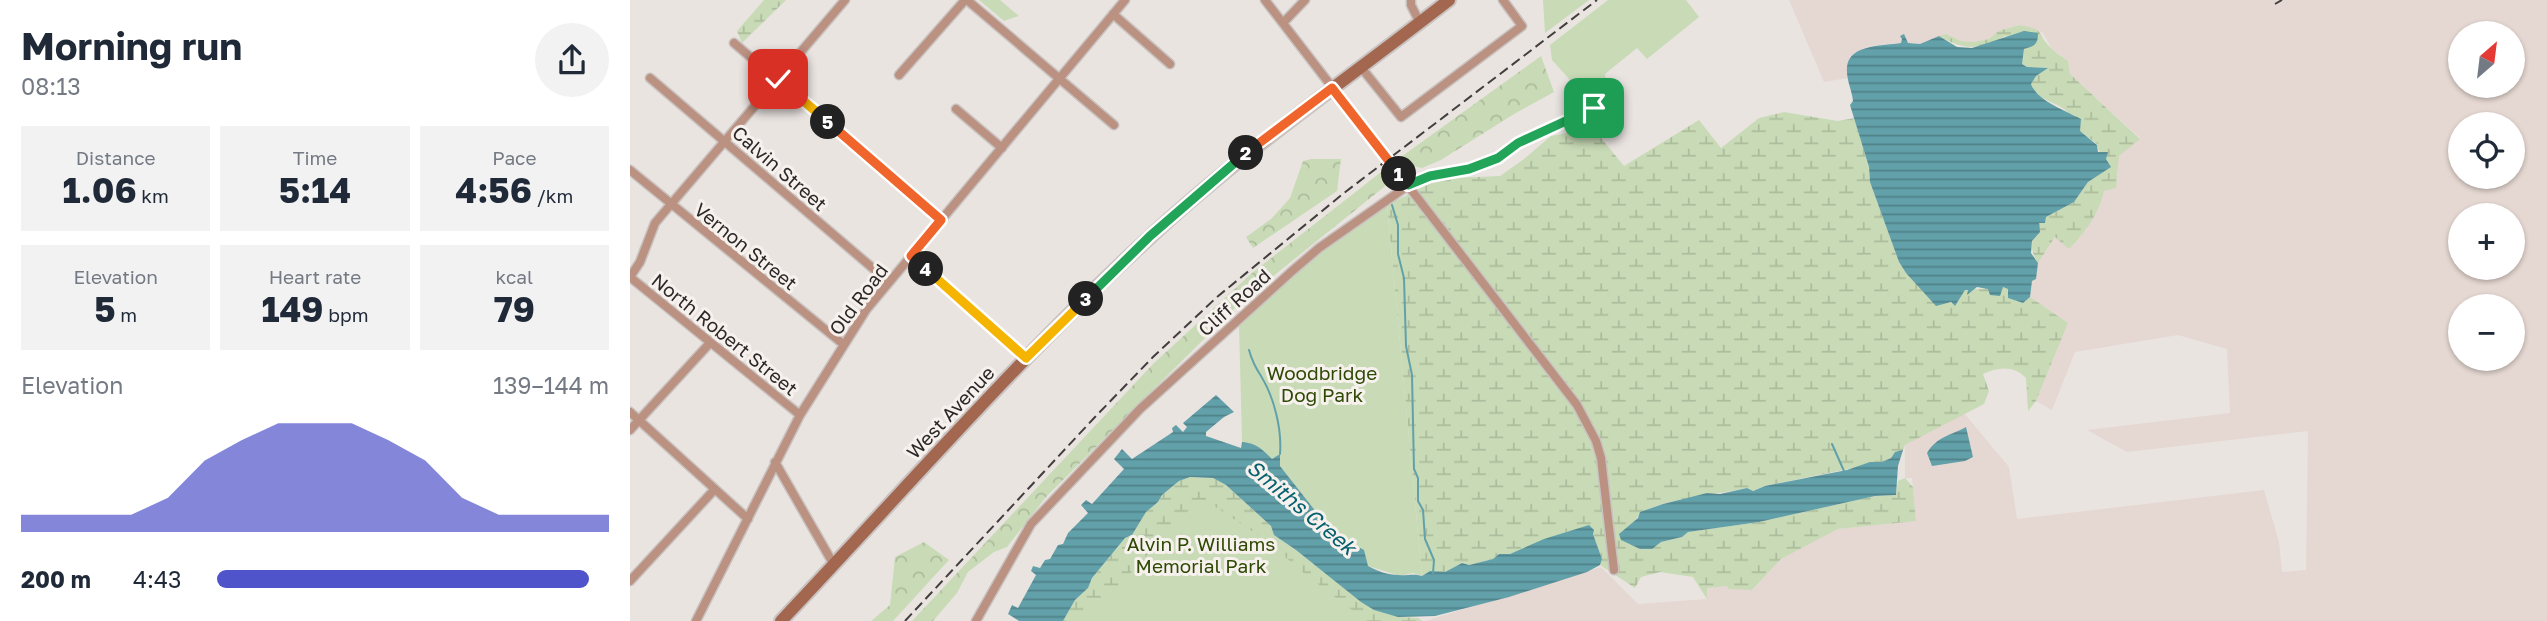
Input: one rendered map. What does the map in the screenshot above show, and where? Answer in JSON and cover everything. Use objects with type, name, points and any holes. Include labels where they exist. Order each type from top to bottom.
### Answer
[{"type":"street","points":[[630,277],[640,262],[655,223],[845,0]]},
{"type":"street","points":[[900,75],[966,0],[1114,125]]},
{"type":"street","name":"Old Road","points":[[696,621],[800,415],[866,310],[1125,0]]},
{"type":"street","points":[[1265,0],[1577,405],[1596,440],[1601,458],[1614,570]]},
{"type":"street","points":[[1283,23],[1306,0]]},
{"type":"street","points":[[1411,0],[1420,23]]},
{"type":"street","name":"West Avenue","points":[[781,621],[1026,358],[1150,236],[1235,162],[1449,0]]},
{"type":"street","points":[[1360,66],[1401,117],[1522,26],[1503,0]]},
{"type":"street","points":[[1113,14],[1170,64]]},
{"type":"street","points":[[734,43],[941,220]]},
{"type":"street","name":"Calvin Street","points":[[650,78],[889,282]]},
{"type":"street","name":"Cliff Road","points":[[976,621],[1031,524],[1140,409],[1291,272],[1408,185],[1430,176],[1469,169],[1498,158],[1518,143],[1594,108]]},
{"type":"street","points":[[956,109],[1002,148]]},
{"type":"street","name":"Vernon Street","points":[[630,170],[843,345]]},
{"type":"street","points":[[911,256],[1026,358]]},
{"type":"street","name":"North Robert Street","points":[[630,277],[709,344],[800,415]]},
{"type":"street","points":[[630,430],[709,344]]},
{"type":"street","points":[[630,412],[748,519]]},
{"type":"street","points":[[775,462],[834,565]]},
{"type":"street","points":[[630,581],[715,489]]},
{"type":"shaded area","points":[[1789,0],[2547,0],[2547,621],[1425,621],[1601,567],[1638,604],[1707,599],[1706,588],[1727,586],[1752,590],[1781,559],[1838,529],[1916,521],[1912,478],[1905,478],[1905,445],[1964,413],[2009,467],[2017,519],[2264,490],[2279,542],[2282,572],[2306,570],[2308,431],[2127,452],[2087,430],[2230,413],[2227,349],[2178,335],[2075,352],[2052,410],[2036,401],[2068,323],[2030,297],[2038,263],[2056,236],[2079,238],[2104,191],[2118,175],[2118,156],[2140,138],[2070,74],[2068,61],[2052,49],[2043,33],[2020,25],[1998,31],[1989,39],[1973,42],[1961,41],[1946,34],[1920,44],[1908,43],[1902,39],[1901,43],[1872,46],[1857,52],[1849,59],[1848,78],[1824,82]]},
{"type":"green space","points":[[764,0],[786,0],[742,43],[737,31]]},
{"type":"green space","points":[[979,0],[1000,0],[1019,16],[1004,21]]},
{"type":"green space","points":[[1543,0],[1589,0],[1545,33]]},
{"type":"green space","points":[[1608,0],[1686,0],[1699,17],[1647,59],[1637,48],[1605,74],[1607,86],[1587,99],[1552,60],[1550,45]]},
{"type":"green space","points":[[2020,25],[2040,32],[2050,47],[2068,61],[2070,74],[2140,139],[2119,156],[2116,188],[2104,191],[2095,215],[2080,237],[2069,249],[2055,237],[2038,263],[2032,243],[2039,223],[2045,223],[2046,217],[2074,202],[2088,182],[2105,170],[2097,144],[2080,131],[2075,115],[2041,97],[2034,90],[2031,84],[2036,76],[2047,68],[2027,67],[2022,64],[2024,49],[2030,47],[2005,36],[1988,44],[1972,47],[1956,44],[1939,36],[1946,34],[1961,41],[1973,42],[1989,39],[1998,31]]},
{"type":"green space","points":[[1541,56],[1554,92],[1441,160],[1422,168],[1394,162]]},
{"type":"green space","points":[[1784,112],[1838,121],[1854,118],[1869,167],[1870,182],[1899,262],[1906,273],[1954,305],[1965,290],[2002,287],[2008,288],[2008,298],[2023,303],[2030,297],[2068,323],[2036,401],[2028,411],[2026,378],[2021,374],[2006,368],[1994,370],[1983,374],[1989,391],[1984,404],[1905,445],[1903,450],[1895,452],[1883,462],[1752,491],[1747,488],[1674,501],[1647,510],[1632,524],[1661,542],[1682,537],[1687,532],[1759,522],[1875,496],[1896,495],[1898,481],[1905,478],[1913,487],[1916,521],[1838,529],[1781,559],[1752,590],[1728,589],[1727,586],[1707,588],[1707,599],[1693,577],[1660,572],[1641,577],[1635,588],[1600,565],[1602,559],[1593,534],[1569,531],[1510,554],[1499,554],[1493,559],[1469,565],[1462,563],[1441,574],[1430,571],[1422,576],[1387,205],[1429,184],[1453,178],[1500,176],[1551,136],[1593,128],[1624,166],[1699,120],[1721,148],[1759,118]]},
{"type":"green space","points":[[1341,159],[1337,191],[1253,248],[1246,237],[1271,219],[1290,198],[1303,161]]},
{"type":"green space","points":[[1390,165],[1393,174],[1384,187],[1241,302],[1046,497],[1007,547],[994,552],[968,572],[957,593],[933,621],[912,621],[1153,364],[1252,273]]},
{"type":"green space","name":"Woodbridge Dog Park","points":[[1387,205],[1422,576],[1413,573],[1400,576],[1368,566],[1351,542],[1335,534],[1308,503],[1280,466],[1280,454],[1272,460],[1256,445],[1242,442],[1239,325],[1292,273],[1334,239]]},
{"type":"green space","points":[[1190,477],[1213,478],[1226,485],[1271,526],[1274,535],[1361,602],[1374,610],[1422,621],[1366,621],[1267,541],[1208,502],[1191,508],[1086,621],[1063,621],[1075,600],[1088,588],[1092,578],[1125,538],[1132,535],[1146,512],[1179,481]]},
{"type":"green space","name":"Alvin P. Williams Memorial Park","points":[[1179,481],[1398,617],[1418,618],[1422,621],[1063,621]]},
{"type":"green space","points":[[924,542],[949,560],[893,621],[871,621],[890,605],[895,557]]},
{"type":"water","points":[[2024,31],[2038,33],[2038,37],[2035,44],[2024,49],[2022,64],[2027,67],[2048,68],[2036,76],[2031,84],[2034,90],[2053,105],[2081,119],[2080,131],[2097,145],[2098,152],[2108,152],[2106,159],[2111,167],[2088,182],[2074,202],[2046,217],[2045,223],[2039,223],[2040,232],[2032,241],[2031,253],[2038,263],[2036,279],[2032,281],[2030,297],[2023,303],[2008,298],[2008,289],[2003,287],[2000,296],[1990,295],[1988,289],[1977,287],[1967,295],[1968,290],[1965,290],[1955,306],[1951,302],[1936,306],[1899,262],[1870,182],[1869,167],[1850,105],[1853,101],[1847,72],[1849,59],[1860,50],[1901,43],[1900,36],[1904,34],[1908,43],[1920,44],[1939,36],[1957,47],[1972,48]]},
{"type":"water","name":"Smiths Creek","points":[[1216,395],[1234,412],[1206,432],[1206,436],[1241,448],[1242,442],[1256,445],[1272,459],[1280,454],[1280,466],[1324,522],[1335,534],[1364,550],[1368,566],[1375,570],[1422,576],[1430,571],[1445,572],[1462,563],[1469,565],[1493,559],[1499,554],[1510,554],[1544,539],[1589,525],[1594,530],[1602,559],[1600,565],[1587,572],[1509,597],[1435,616],[1398,617],[1374,610],[1361,602],[1274,535],[1271,526],[1226,485],[1213,478],[1190,477],[1179,481],[1146,512],[1132,535],[1125,538],[1092,578],[1088,588],[1075,600],[1063,621],[1019,621],[1008,614],[1012,605],[1018,608],[1036,575],[1031,571],[1033,566],[1040,568],[1045,560],[1050,559],[1058,545],[1063,544],[1068,533],[1088,513],[1081,505],[1086,500],[1092,504],[1124,469],[1114,459],[1122,449],[1132,459],[1173,432],[1172,428],[1176,425],[1183,432],[1187,427],[1183,423]]},
{"type":"water","points":[[1966,427],[1973,457],[1965,461],[1932,466],[1927,453],[1931,447],[1940,439]]},
{"type":"water","points":[[1903,450],[1898,466],[1896,495],[1875,496],[1759,522],[1688,532],[1682,537],[1661,542],[1652,549],[1640,549],[1621,540],[1619,534],[1638,518],[1640,512],[1663,504],[1707,493],[1720,494],[1747,488],[1753,491],[1765,486],[1847,470],[1870,462],[1882,462],[1891,458],[1895,452]]},
{"type":"waterway","points":[[1392,205],[1398,225],[1398,254],[1404,278],[1406,346],[1412,375],[1414,469],[1418,478],[1418,501],[1423,510],[1425,539],[1434,560],[1433,573]]},
{"type":"waterway","points":[[1249,350],[1273,403],[1280,434],[1280,454]]},
{"type":"waterway","points":[[1832,444],[1844,471]]},
{"type":"railway","points":[[905,621],[1095,417],[1153,357],[1217,297],[1344,193],[1597,0]]},
{"type":"railway","points":[[2275,4],[2282,0]]},
{"type":"route","points":[[778,79],[941,220],[911,256],[1026,358],[1150,236],[1235,162],[1332,88],[1408,185],[1416,180],[1469,169],[1498,158],[1518,143],[1594,108]]}]
